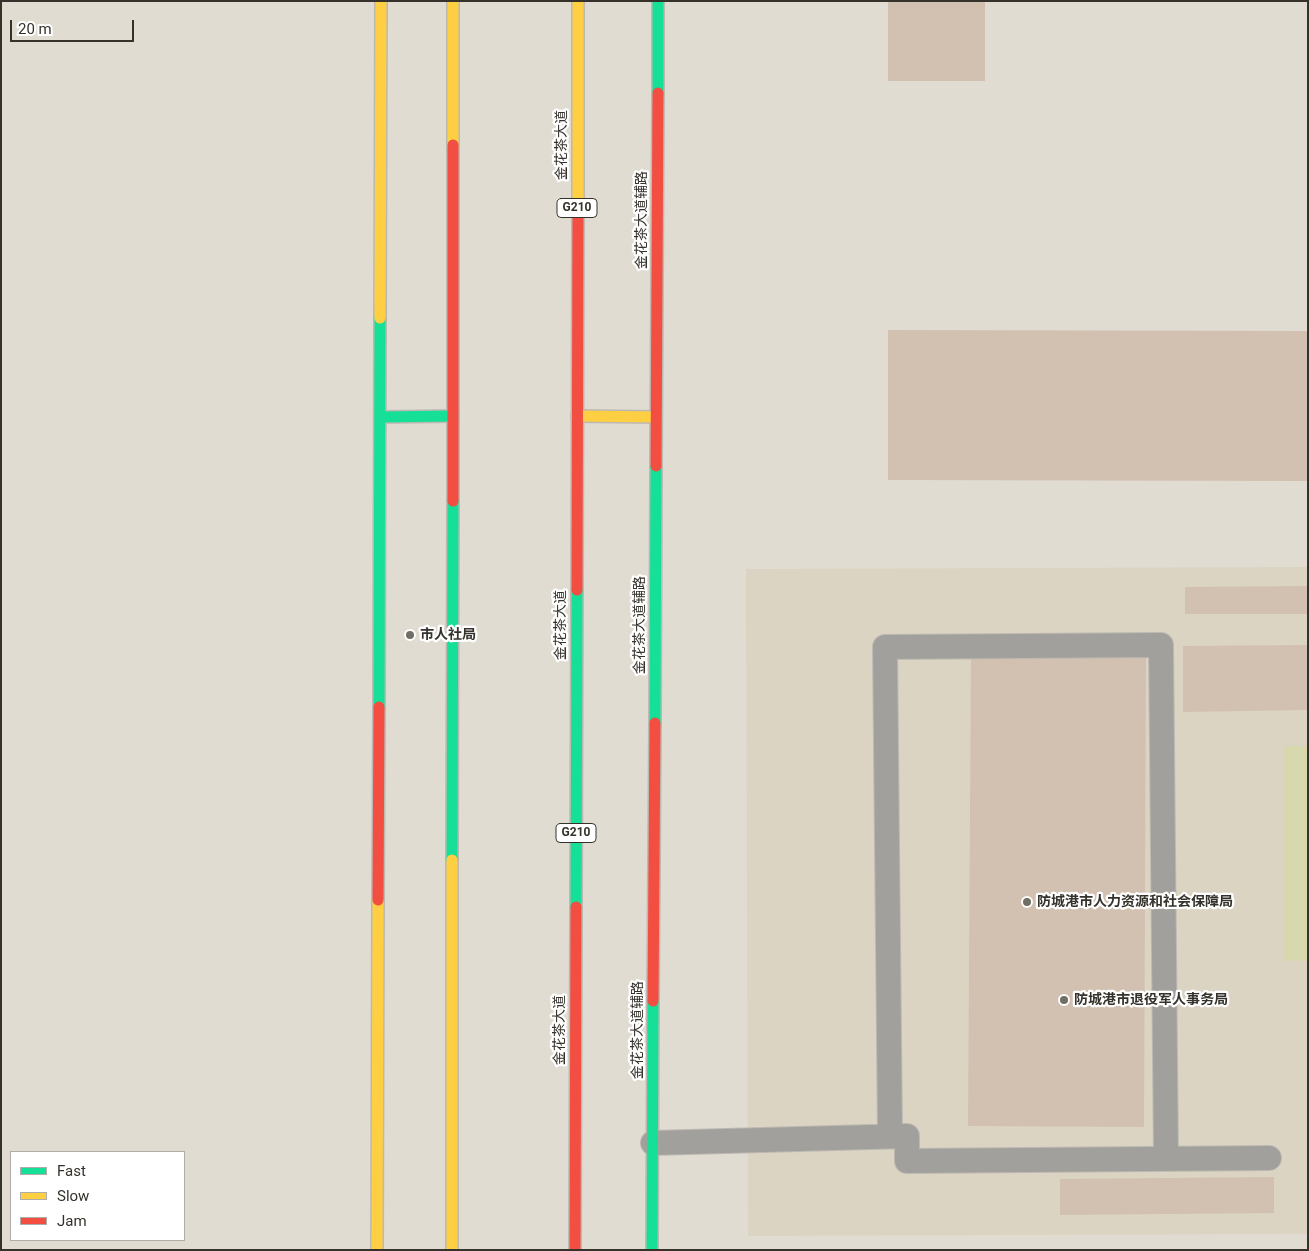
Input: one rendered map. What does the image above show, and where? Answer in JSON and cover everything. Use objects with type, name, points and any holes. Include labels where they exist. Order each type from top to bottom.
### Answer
[{"type":"main road","points":[[377,1250],[382,1]]},
{"type":"main road","points":[[452,1250],[453,1]]},
{"type":"main road","name":"金花茶大道","points":[[575,1250],[578,1]]},
{"type":"main road","name":"金花茶大道辅路","points":[[652,1250],[658,1]]},
{"type":"main road","points":[[380,417],[453,416]]},
{"type":"main road","points":[[577,416],[656,417]]},
{"type":"lane","points":[[890,1136],[885,648],[1161,645],[1166,1158]]},
{"type":"lane","points":[[652,1142],[907,1136],[907,1161],[1269,1158]]},
{"type":"shaded area","name":"防城港市人力资源和社会保障局","points":[[1308,567],[1308,1234],[748,1236],[746,569]]},
{"type":"green space","points":[[1283,746],[1308,746],[1308,961],[1284,961]]},
{"type":"building","points":[[888,1],[985,1],[985,81],[888,81]]},
{"type":"building","points":[[888,330],[1308,331],[1308,481],[888,480]]},
{"type":"building","points":[[1308,586],[1308,614],[1185,614],[1185,587]]},
{"type":"building","points":[[1308,645],[1308,710],[1183,712],[1183,646]]},
{"type":"building","points":[[971,658],[1146,658],[1144,1127],[968,1126]]},
{"type":"building","points":[[1274,1177],[1274,1213],[1060,1215],[1060,1179]]},
{"type":"traffic: fast","points":[[658,1],[658,93]]},
{"type":"traffic: fast","points":[[379,707],[380,318]]},
{"type":"traffic: fast","points":[[380,417],[453,416]]},
{"type":"traffic: fast","points":[[655,723],[656,466]]},
{"type":"traffic: fast","points":[[452,860],[453,501]]},
{"type":"traffic: fast","points":[[576,907],[577,590]]},
{"type":"traffic: fast","points":[[652,1250],[653,1001]]},
{"type":"traffic: slow","points":[[380,318],[381,1]]},
{"type":"traffic: slow","points":[[453,1],[453,145]]},
{"type":"traffic: slow","points":[[578,1],[578,209]]},
{"type":"traffic: slow","points":[[577,416],[656,417]]},
{"type":"traffic: slow","points":[[452,860],[452,1250]]},
{"type":"traffic: slow","points":[[377,1250],[378,900]]},
{"type":"traffic: jam","points":[[656,466],[658,93]]},
{"type":"traffic: jam","points":[[453,145],[453,501]]},
{"type":"traffic: jam","points":[[577,590],[578,209]]},
{"type":"traffic: jam","points":[[378,900],[379,707]]},
{"type":"traffic: jam","points":[[653,1001],[655,723]]},
{"type":"traffic: jam","points":[[575,1250],[576,907]]},
{"type":"place","name":"市人社局","points":[[410,635]]},
{"type":"place","name":"防城港市人力资源和社会保障局","points":[[1027,902]]},
{"type":"place","name":"防城港市退役军人事务局","points":[[1064,1000]]}]
